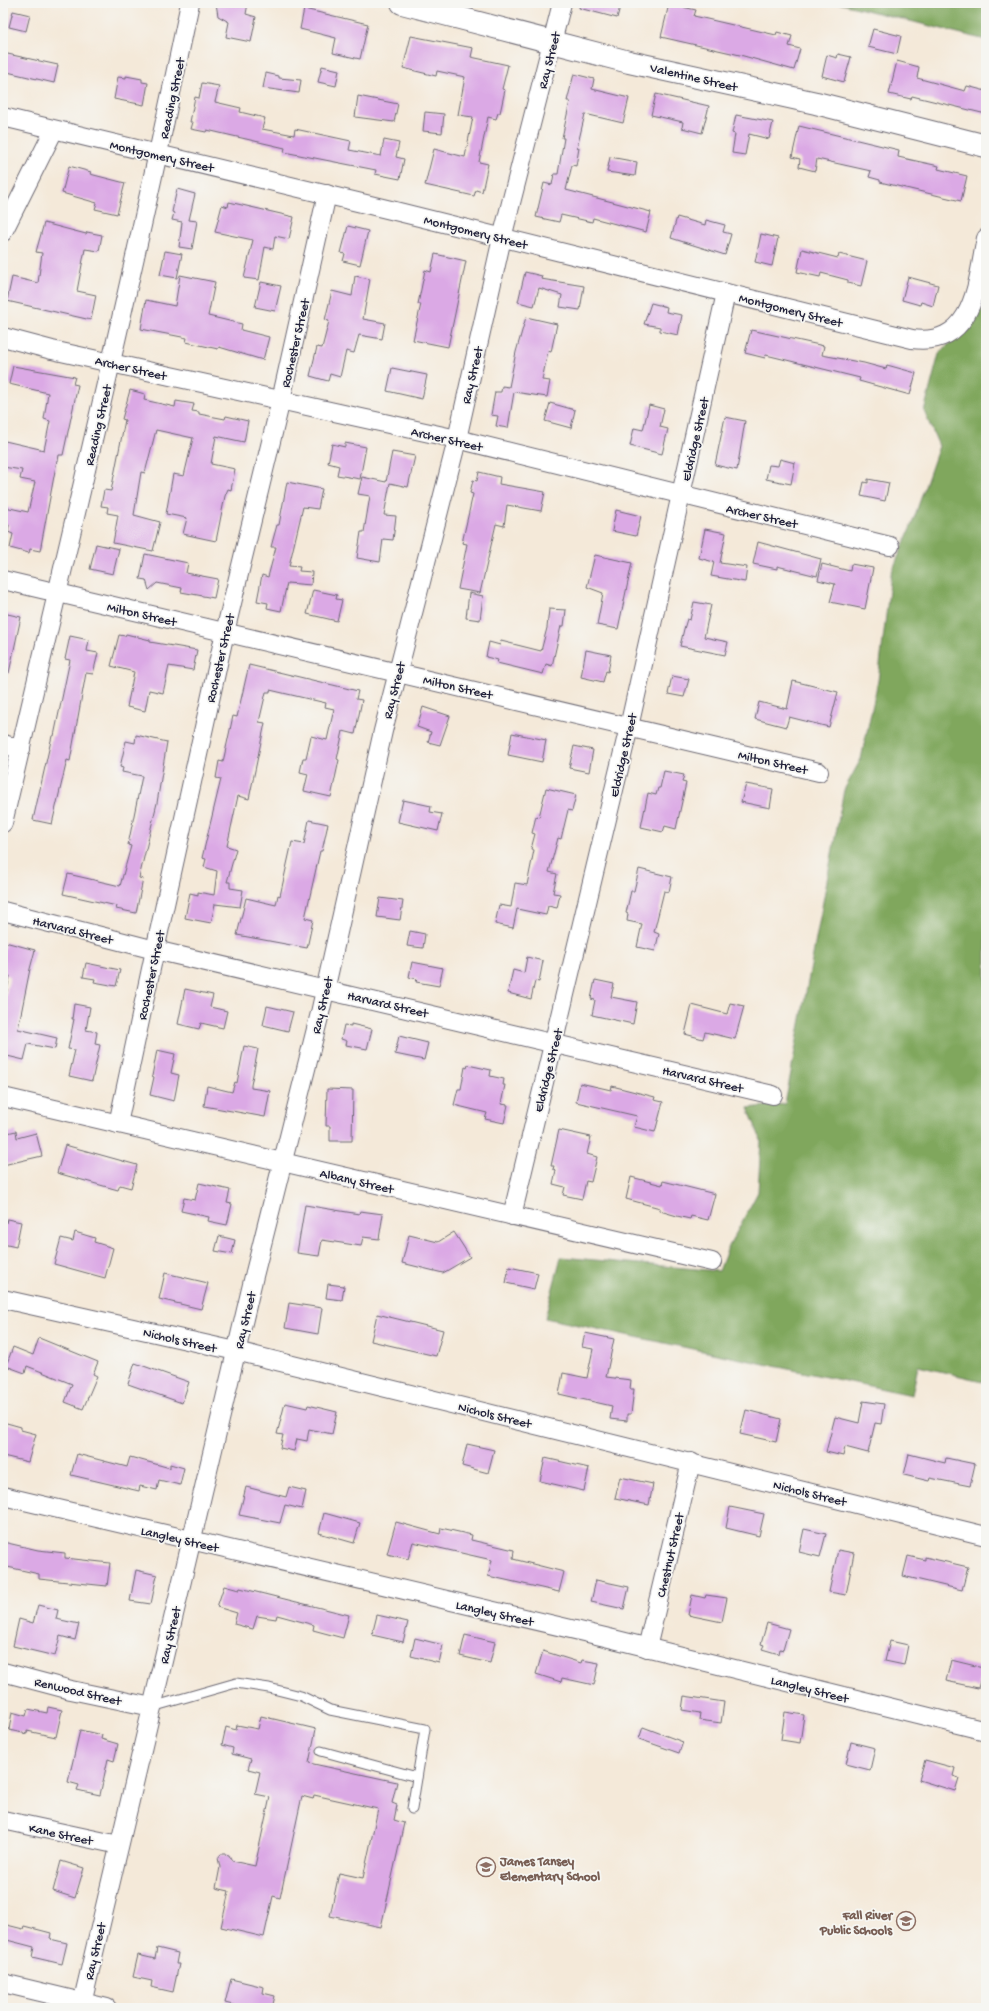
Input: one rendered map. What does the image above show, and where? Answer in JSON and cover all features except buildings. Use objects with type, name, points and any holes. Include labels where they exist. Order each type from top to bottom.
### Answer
[{"type":"street","name":"Reading Street","points":[[3,823],[159,153],[190,3]]},
{"type":"street","name":"Valentine Street","points":[[402,3],[629,62],[816,103],[986,146]]},
{"type":"street","name":"Ray Street","points":[[82,2005],[236,1351],[326,988],[398,672],[457,439],[502,238],[562,3]]},
{"type":"street","name":"Montgomery Street","points":[[3,117],[327,194],[912,339],[930,340],[949,334],[958,326],[969,309],[976,291],[986,238]]},
{"type":"street","points":[[3,232],[54,130]]},
{"type":"street","name":"Rochester Street","points":[[118,1124],[225,632],[281,400],[327,194]]},
{"type":"street","name":"Eldridge Street","points":[[512,1216],[629,727],[726,293]]},
{"type":"street","name":"Archer Street","points":[[3,336],[111,363],[457,439],[681,496],[890,546]]},
{"type":"street","name":"Milton Street","points":[[3,580],[819,772]]},
{"type":"street","points":[[3,744],[21,749]]},
{"type":"street","name":"Harvard Street","points":[[3,911],[155,950],[326,988],[773,1095]]},
{"type":"street","name":"Albany Street","points":[[3,1097],[712,1262]]},
{"type":"street","name":"Nichols Street","points":[[3,1298],[236,1351],[986,1536]]},
{"type":"street","name":"Chestnut Street","points":[[647,1648],[691,1462]]},
{"type":"street","name":"Langley Street","points":[[3,1496],[647,1648],[986,1732]]},
{"type":"street","name":"Renwood Street","points":[[3,1672],[71,1690],[152,1707]]},
{"type":"street","name":"Kane Street","points":[[3,1820],[120,1845]]},
{"type":"street","points":[[3,1983],[82,2005],[107,2008]]},
{"type":"lane","points":[[152,1707],[236,1683],[268,1688],[301,1696],[330,1710],[425,1729],[412,1809]]},
{"type":"lane","points":[[321,1751],[417,1777]]},
{"type":"green space","points":[[838,3],[986,3],[986,40]]},
{"type":"green space","points":[[986,306],[986,1382],[918,1366],[912,1395],[545,1318],[561,1257],[719,1271],[727,1250],[758,1192],[761,1140],[748,1108],[785,1104],[844,790],[861,759],[878,681],[891,574],[912,524],[939,446],[924,411],[939,354]]},
{"type":"place","name":"James Tansey Elementary School","points":[[486,1867]]},
{"type":"place","name":"Fall River Public Schools","points":[[906,1921]]}]
